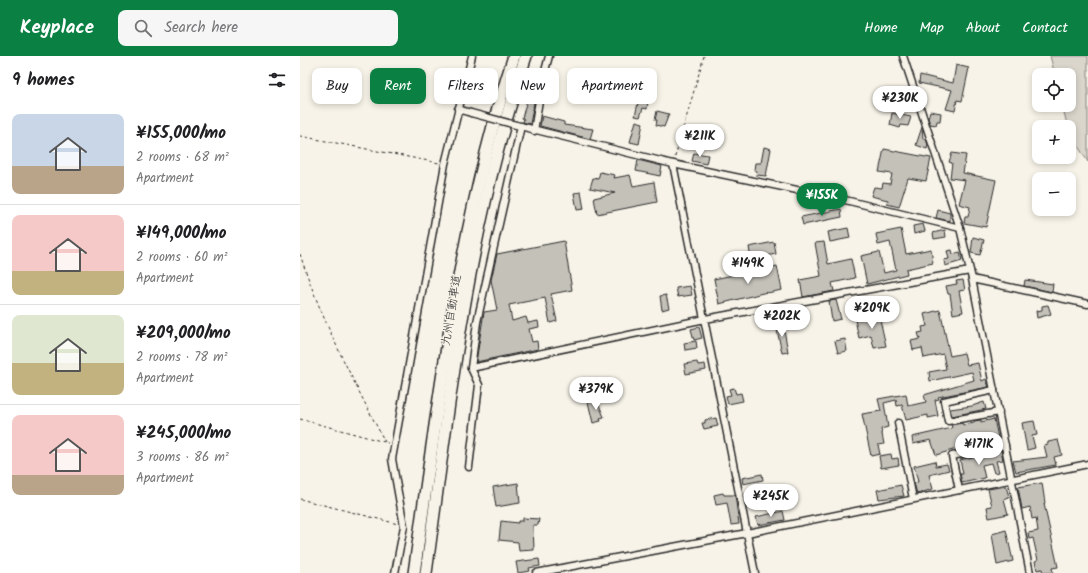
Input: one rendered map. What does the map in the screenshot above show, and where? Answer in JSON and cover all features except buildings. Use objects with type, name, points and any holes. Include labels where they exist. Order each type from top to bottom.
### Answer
[{"type":"highway","name":"九州自動車道","points":[[414,573],[447,342],[458,282],[474,201],[491,131],[514,56]]},
{"type":"highway","name":"九州自動車道","points":[[426,573],[470,275],[485,202],[502,133],[526,56]]},
{"type":"street","points":[[395,573],[404,526],[392,459],[445,164],[472,56]]},
{"type":"street","points":[[534,131],[542,82],[549,56]]},
{"type":"street","points":[[903,56],[960,228],[972,278],[1030,573]]},
{"type":"street","points":[[458,109],[534,131],[673,164],[845,200],[960,228]]},
{"type":"street","points":[[469,467],[479,385],[471,368],[478,315],[518,126]]},
{"type":"street","points":[[673,164],[755,573]]},
{"type":"street","points":[[471,368],[705,319],[970,270]]},
{"type":"street","points":[[972,278],[1088,304]]},
{"type":"street","points":[[994,390],[944,401],[948,421],[998,412]]},
{"type":"street","points":[[898,423],[913,499]]},
{"type":"street","points":[[959,490],[952,456],[1005,445]]},
{"type":"street","points":[[536,573],[747,533],[1088,464]]},
{"type":"path","points":[[673,164],[704,56]]},
{"type":"path","points":[[300,136],[445,164]]},
{"type":"path","points":[[300,254],[312,289],[336,347],[385,442],[300,419]]},
{"type":"path","points":[[300,499],[404,526]]},
{"type":"shaded area","points":[[1050,56],[1088,56],[1088,162],[1076,143],[1076,120],[1066,120],[1064,112],[1076,112],[1076,68],[1053,68]]}]
